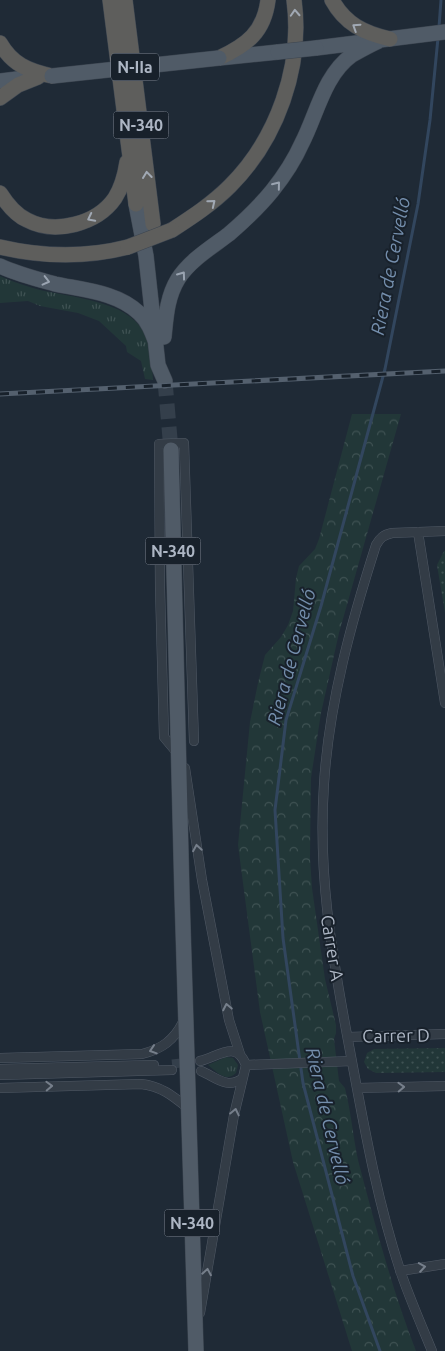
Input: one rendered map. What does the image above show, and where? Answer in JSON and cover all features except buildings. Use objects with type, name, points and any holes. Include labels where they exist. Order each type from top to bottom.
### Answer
[{"type":"highway","name":"N-340","points":[[110,0],[136,204]]},
{"type":"highway","name":"N-340","points":[[125,0],[153,224]]},
{"type":"highway","points":[[0,247],[33,254],[74,256],[128,247],[172,230],[197,214],[231,186],[245,169],[269,132],[286,92],[291,71],[296,26],[294,0]]},
{"type":"highway","points":[[332,0],[342,16],[357,28],[385,40]]},
{"type":"highway","points":[[219,58],[234,51],[253,36],[260,27],[268,4]]},
{"type":"highway","points":[[0,43],[18,65],[45,76]]},
{"type":"highway","points":[[0,98],[18,85],[45,76]]},
{"type":"highway","points":[[0,193],[18,214],[37,224],[60,227],[82,222],[101,212],[115,198],[123,180],[129,148]]},
{"type":"main road","points":[[160,340],[170,298],[179,278],[196,260],[247,218],[284,176],[294,159],[324,92],[336,72],[352,56],[385,40],[445,32]]},
{"type":"main road","name":"N-IIa","points":[[0,81],[385,40]]},
{"type":"main road","name":"N-340","points":[[136,204],[160,340]]},
{"type":"main road","name":"N-340","points":[[153,224],[160,340]]},
{"type":"main road","points":[[0,266],[39,280],[99,293],[122,302],[136,310],[160,340]]},
{"type":"main road","name":"N-340","points":[[171,450],[196,1344]]},
{"type":"street","points":[[179,756],[164,738],[160,598],[159,444],[184,443],[194,741]]},
{"type":"street","points":[[445,532],[418,532],[445,704]]},
{"type":"street","name":"Carrer A","points":[[418,532],[385,535],[379,539],[372,556],[343,664],[331,724],[322,814],[323,876],[332,952],[357,1088],[382,1206],[400,1271],[432,1351]]},
{"type":"street","points":[[178,722],[204,889],[230,1020],[240,1054],[246,1065],[234,1115],[196,1344]]},
{"type":"street","points":[[0,1058],[142,1054],[157,1050],[169,1042],[178,1033],[186,1018]]},
{"type":"street","name":"Carrer D","points":[[348,1037],[445,1034]]},
{"type":"street","points":[[200,1061],[226,1051],[240,1054]]},
{"type":"street","points":[[246,1065],[352,1061]]},
{"type":"street","points":[[0,1069],[172,1067],[0,1075]]},
{"type":"street","points":[[200,1071],[227,1083],[234,1083],[243,1078]]},
{"type":"street","points":[[0,1088],[146,1084],[159,1087],[168,1092],[189,1108]]},
{"type":"street","points":[[357,1088],[445,1086]]},
{"type":"street","points":[[400,1271],[445,1264]]},
{"type":"green space","points":[[0,276],[40,290],[97,302],[124,313],[135,321],[146,337],[151,355],[153,380],[145,379],[141,361],[127,352],[126,346],[99,321],[78,313],[40,306],[28,301],[0,303]]},
{"type":"green space","points":[[352,414],[401,414],[339,633],[321,713],[311,778],[310,858],[312,888],[325,979],[336,1025],[334,1039],[339,1081],[345,1088],[358,1160],[377,1233],[416,1351],[352,1351],[293,1162],[260,1012],[238,845],[250,722],[265,655],[281,637],[288,625],[293,611],[299,566],[315,549],[319,539]]},
{"type":"green space","points":[[445,551],[445,613],[437,565]]},
{"type":"green space","points":[[445,1048],[445,1072],[376,1073],[368,1069],[364,1062],[367,1053],[374,1049]]},
{"type":"green space","points":[[226,1057],[233,1058],[238,1065],[236,1073],[229,1077],[218,1073],[208,1065]]},
{"type":"waterway","name":"Riera de Cervelló","points":[[439,27],[441,0]]},
{"type":"waterway","name":"Riera de Cervelló","points":[[380,1351],[353,1276],[303,1083],[283,938],[275,810],[286,720],[321,606],[385,369],[418,204],[430,120],[438,38]]},
{"type":"tunnel","points":[[165,381],[171,450]]},
{"type":"tunnel","points":[[172,1064],[200,1061]]},
{"type":"railway","points":[[0,394],[445,371]]}]
